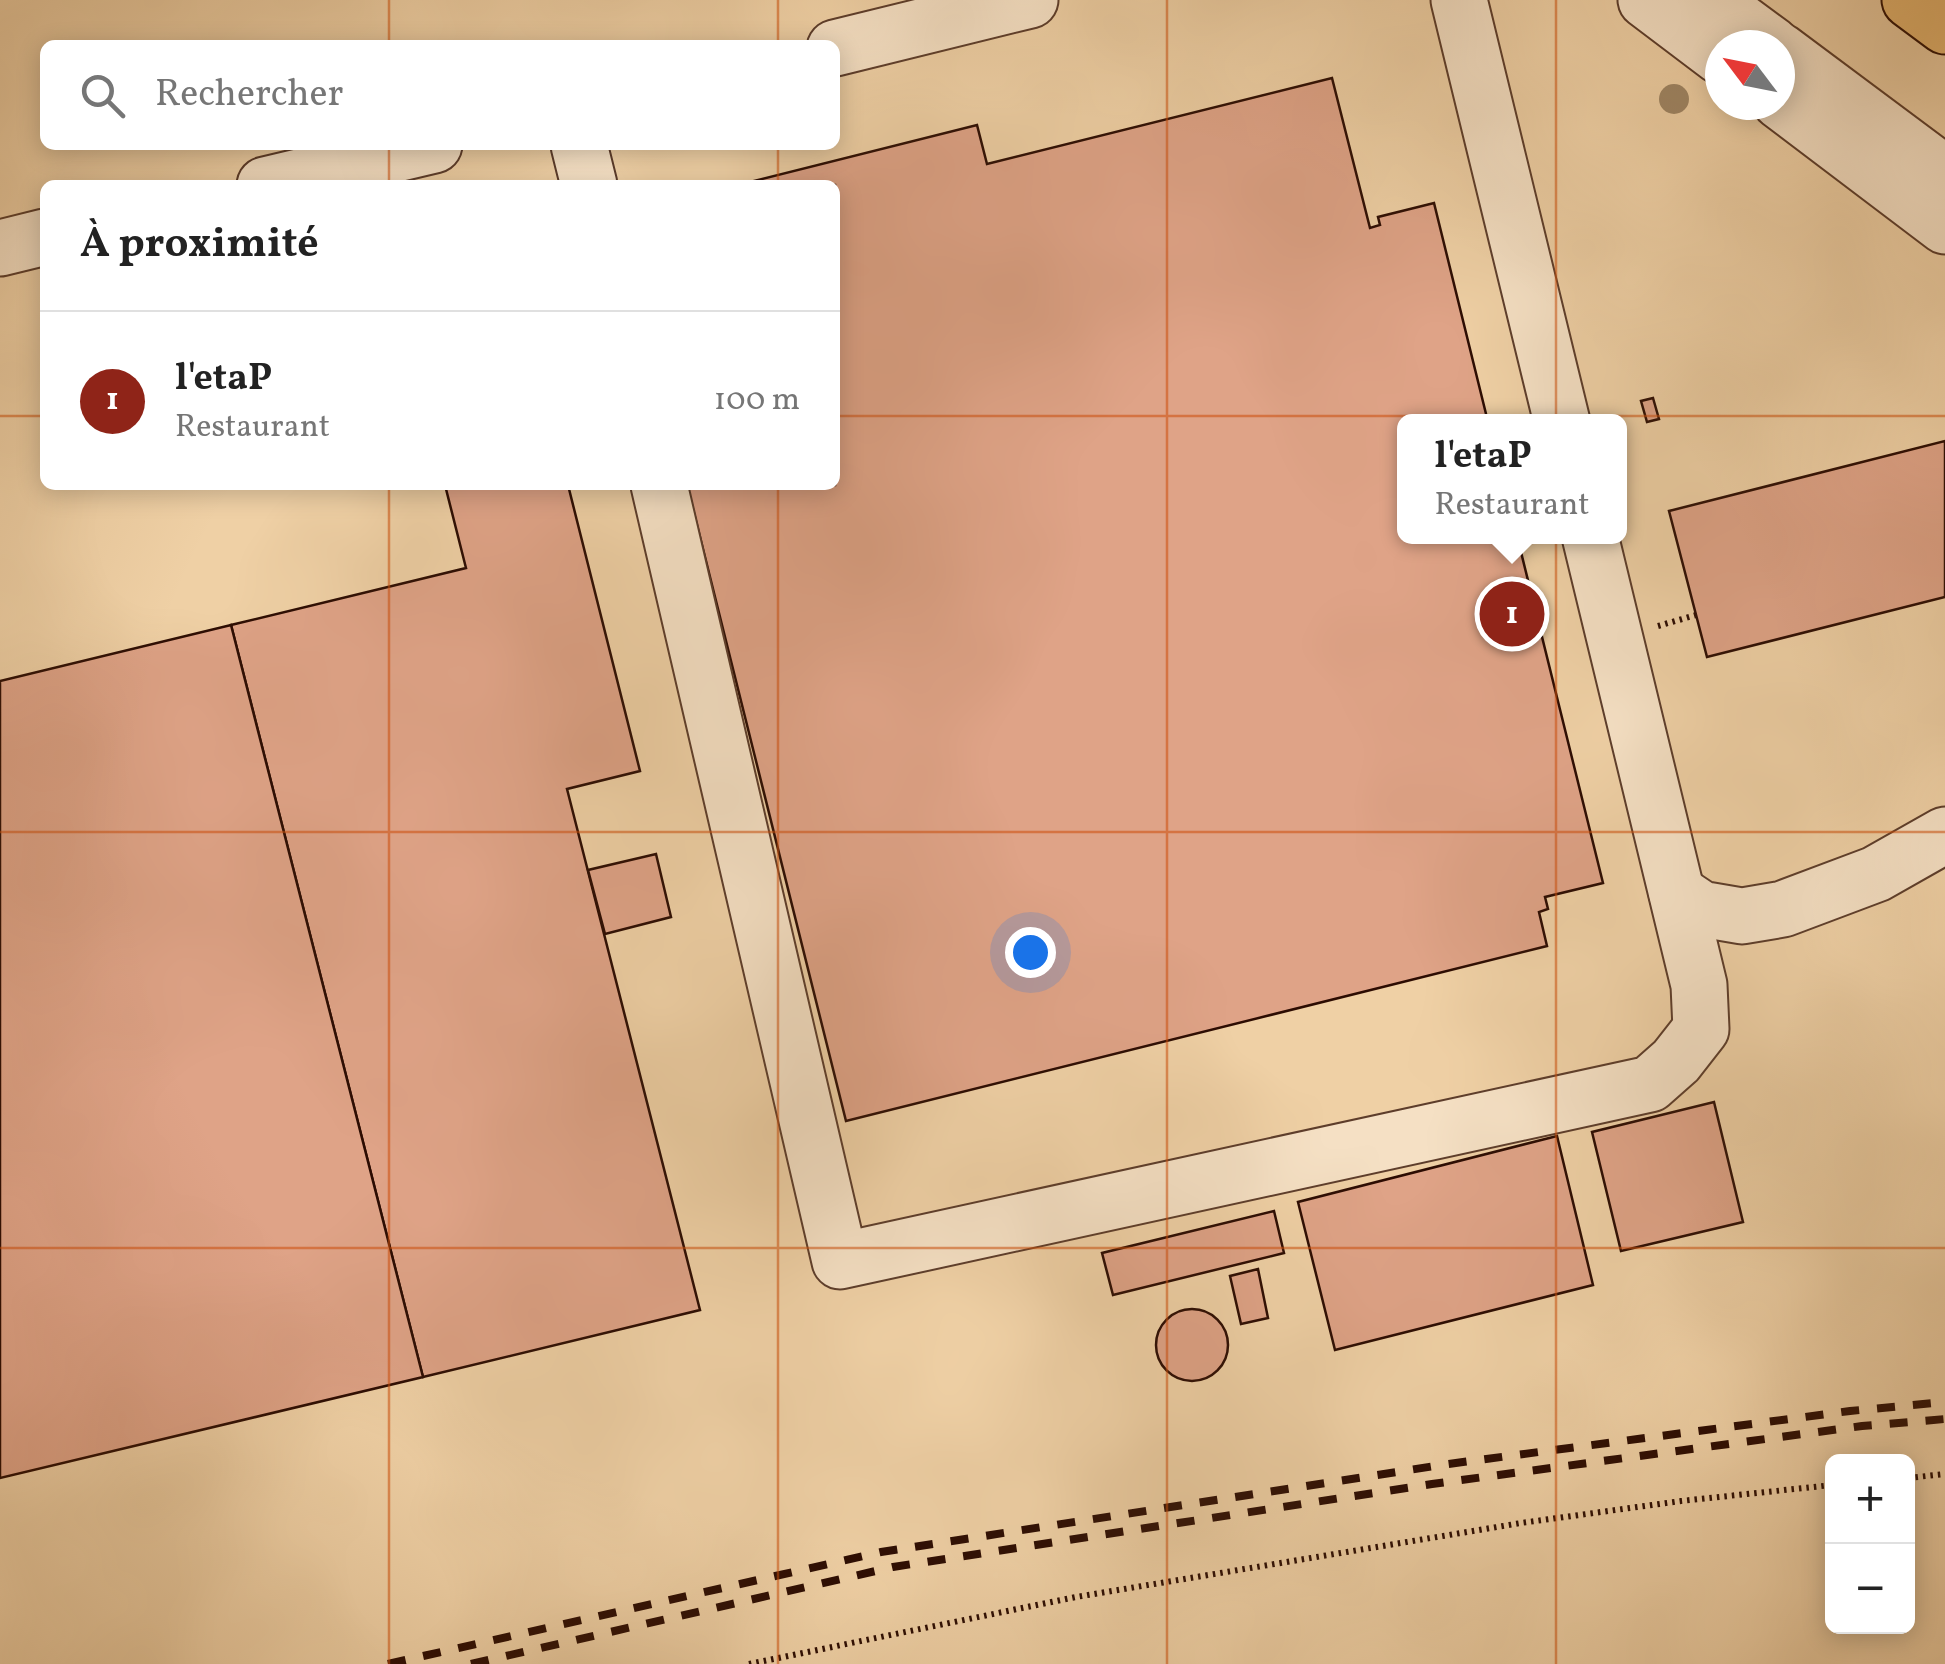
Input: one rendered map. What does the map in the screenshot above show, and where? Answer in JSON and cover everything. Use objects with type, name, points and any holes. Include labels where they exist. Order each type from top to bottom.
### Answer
[{"type":"main road","points":[[1910,0],[1945,26]]},
{"type":"street","points":[[840,47],[1030,0]]},
{"type":"street","points":[[1460,0],[1560,414]]},
{"type":"street","points":[[1646,0],[1705,45]]},
{"type":"street","points":[[1712,0],[1752,30]]},
{"type":"street","points":[[1795,62],[1945,174]]},
{"type":"street","points":[[1795,112],[1945,226]]},
{"type":"street","points":[[286,180],[413,150]]},
{"type":"street","points":[[581,150],[588,180]]},
{"type":"street","points":[[0,248],[40,238]]},
{"type":"street","points":[[660,490],[840,1261],[1650,1084],[1676,1062],[1701,1029],[1699,985],[1592,544]]},
{"type":"street","points":[[1677,893],[1702,910],[1742,916],[1783,909],[1876,874],[1945,835]]},
{"type":"path","points":[[1915,1477],[1945,1474]]},
{"type":"path","points":[[749,1664],[1076,1597],[1521,1523],[1825,1487]]},
{"type":"building","points":[[1332,78],[1370,228],[1380,225],[1378,217],[1434,203],[1486,414],[1397,414],[1397,544],[1519,544],[1603,883],[1545,897],[1548,909],[1539,912],[1547,946],[846,1121],[688,490],[840,490],[840,180],[758,180],[977,125],[987,164]]},
{"type":"building","points":[[1653,398],[1659,419],[1647,422],[1641,401]]},
{"type":"building","points":[[1945,441],[1945,597],[1707,657],[1669,511]]},
{"type":"building","points":[[446,490],[569,490],[640,771],[567,789],[700,1310],[423,1377],[231,625],[466,568]]},
{"type":"building","points":[[231,625],[423,1377],[0,1478],[0,681]]},
{"type":"building","points":[[656,854],[671,917],[605,934],[588,870]]},
{"type":"building","points":[[1714,1102],[1743,1222],[1621,1251],[1592,1132]]},
{"type":"building","points":[[1557,1136],[1593,1285],[1335,1350],[1298,1202]]},
{"type":"building","points":[[1274,1211],[1284,1253],[1113,1295],[1102,1253]]},
{"type":"building","points":[[1258,1269],[1268,1318],[1241,1324],[1230,1276]]},
{"type":"building","points":[[1192,1309],[1217,1320],[1228,1345],[1217,1370],[1192,1381],[1167,1370],[1156,1345],[1167,1320]]},
{"type":"railway","points":[[388,1664],[881,1552],[1448,1464],[1945,1402]]},
{"type":"railway","points":[[471,1664],[893,1567],[1432,1484],[1862,1426],[1945,1419]]},
{"type":"place","name":"l'etaP","points":[[1512,614]]}]
